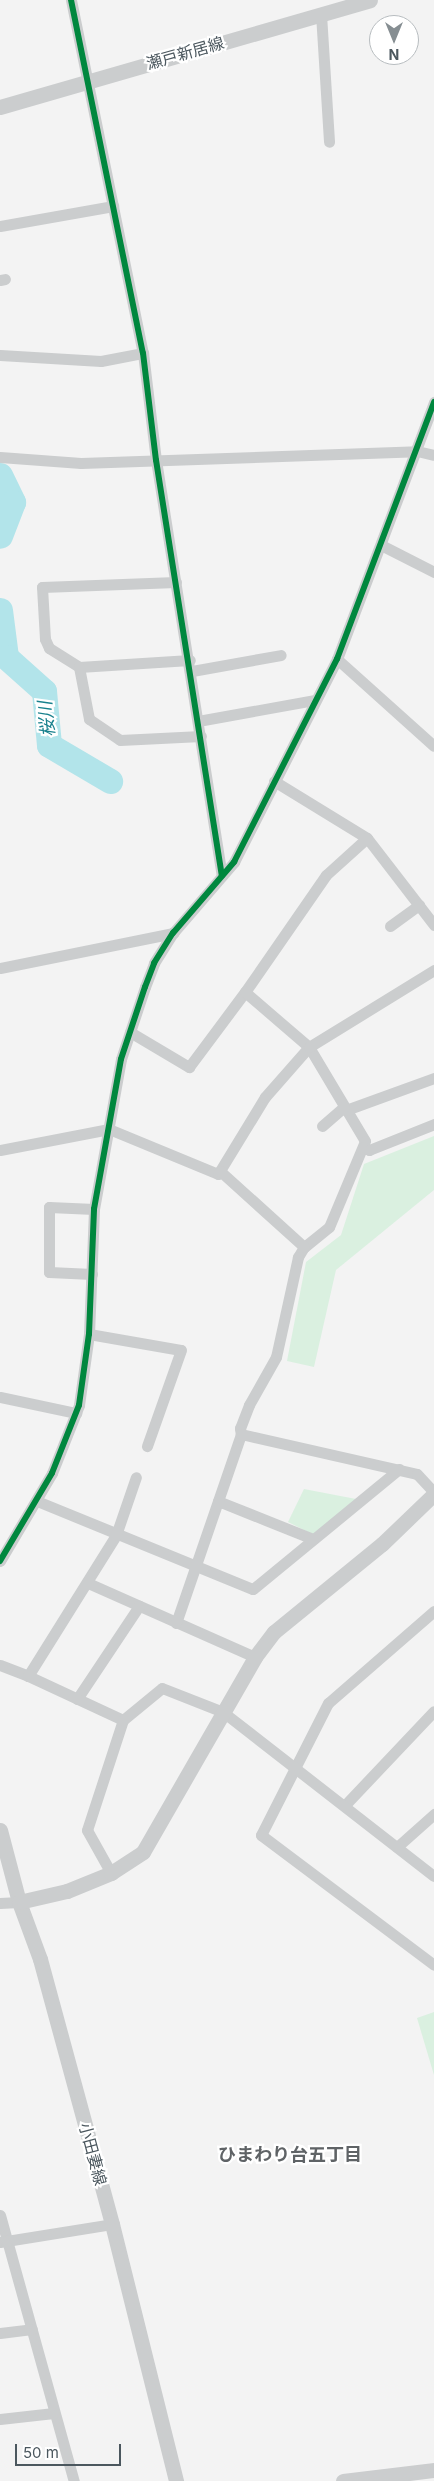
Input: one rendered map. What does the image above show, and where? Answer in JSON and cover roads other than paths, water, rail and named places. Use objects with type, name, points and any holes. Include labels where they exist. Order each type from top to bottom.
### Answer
[{"type":"street","points":[[71,0],[90,80],[143,353],[156,460],[191,666],[222,876]]},
{"type":"street","name":"瀬戸新居線","points":[[0,107],[370,0]]},
{"type":"street","points":[[321,14],[329,142]]},
{"type":"street","points":[[0,226],[113,206]]},
{"type":"street","points":[[0,354],[101,360],[143,353]]},
{"type":"street","points":[[0,1561],[52,1473],[76,1413],[89,1334],[94,1209],[130,1032],[154,963],[173,934],[234,862],[337,659],[383,546],[417,450],[430,427],[434,402]]},
{"type":"street","points":[[0,457],[81,463],[417,450],[434,455]]},
{"type":"street","points":[[383,546],[434,572]]},
{"type":"street","points":[[176,582],[42,587],[49,648],[79,667],[191,666],[281,655]]},
{"type":"street","points":[[337,659],[434,746]]},
{"type":"street","points":[[79,667],[89,719],[120,740],[201,736]]},
{"type":"street","points":[[198,721],[315,700]]},
{"type":"street","points":[[274,781],[367,838],[434,926]]},
{"type":"street","points":[[130,1032],[189,1068],[245,992],[326,875],[367,838]]},
{"type":"street","points":[[390,926],[419,905]]},
{"type":"street","points":[[0,968],[173,934]]},
{"type":"street","points":[[0,1150],[109,1129],[218,1174],[265,1097],[309,1048],[434,970]]},
{"type":"street","points":[[176,1623],[241,1436],[240,1428],[249,1405],[276,1357],[304,1247],[329,1227],[365,1141],[309,1048],[245,992]]},
{"type":"street","points":[[322,1126],[345,1108],[434,1078]]},
{"type":"street","points":[[364,1147],[369,1150],[434,1124]]},
{"type":"street","points":[[220,1171],[304,1247]]},
{"type":"street","points":[[92,1274],[48,1272],[50,1207],[94,1209]]},
{"type":"street","points":[[89,1334],[181,1350],[148,1446]]},
{"type":"street","points":[[0,1397],[76,1413]]},
{"type":"street","points":[[0,1903],[19,1902],[67,1891],[111,1873],[143,1852],[167,1816],[255,1657],[274,1632],[382,1544],[434,1493],[417,1474],[241,1436]]},
{"type":"street","points":[[37,1500],[195,1568],[253,1589],[399,1469]]},
{"type":"street","points":[[28,1676],[88,1583],[116,1535],[136,1477]]},
{"type":"street","points":[[218,1500],[313,1539]]},
{"type":"street","points":[[88,1583],[255,1657]]},
{"type":"street","points":[[77,1699],[139,1606]]},
{"type":"street","points":[[434,1612],[328,1703],[260,1835],[434,1965]]},
{"type":"street","points":[[0,1665],[123,1720]]},
{"type":"street","points":[[111,1873],[87,1830],[123,1720],[162,1688],[223,1712],[434,1876]]},
{"type":"street","points":[[345,1805],[434,1711]]},
{"type":"street","points":[[397,1847],[434,1814]]},
{"type":"street","name":"小田妻線","points":[[0,1830],[19,1902],[40,1959],[112,2224],[176,2481]]},
{"type":"street","points":[[0,2215],[3,2242],[32,2329],[74,2481]]},
{"type":"street","points":[[3,2242],[112,2224]]},
{"type":"street","points":[[0,2333],[32,2329]]},
{"type":"street","points":[[0,2419],[54,2413]]},
{"type":"street","points":[[343,2481],[434,2470]]},
{"type":"waterway","name":"桜川","points":[[0,475],[13,502],[0,536]]},
{"type":"waterway","name":"桜川","points":[[0,610],[6,657],[44,691],[49,745],[110,781]]},
{"type":"district","name":"ひまわり台五丁目","points":[[290,2155]]}]
